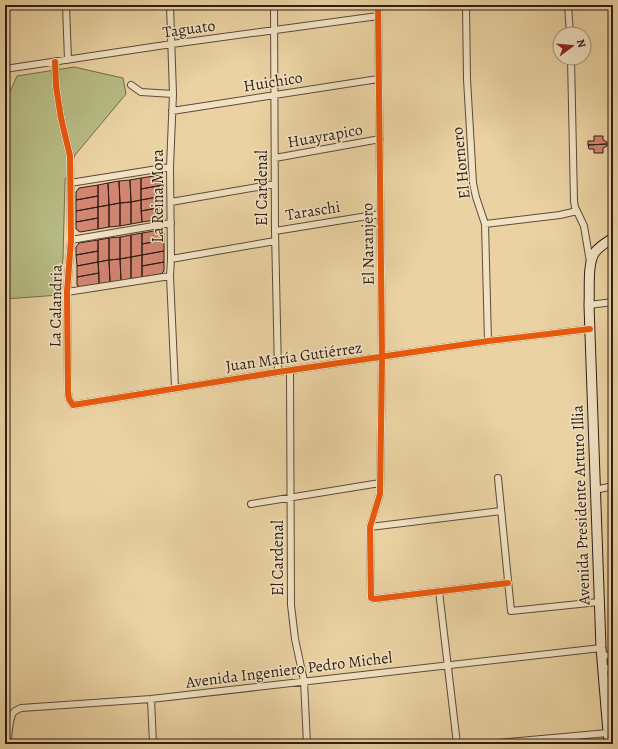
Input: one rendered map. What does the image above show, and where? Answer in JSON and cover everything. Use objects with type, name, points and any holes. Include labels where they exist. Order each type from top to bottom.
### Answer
[{"type":"street","points":[[66,5],[68,60]]},
{"type":"street","name":"La Reina Mora","points":[[170,5],[172,44],[170,276],[175,388]]},
{"type":"street","name":"El Cardenal","points":[[274,5],[275,241],[278,372]]},
{"type":"street","name":"El Naranjero","points":[[378,5],[382,358],[380,494],[370,527],[370,598],[375,599],[439,591]]},
{"type":"street","name":"El Hornero","points":[[466,5],[467,79],[473,182],[476,197],[486,224],[488,342]]},
{"type":"street","points":[[568,5],[569,26]]},
{"type":"street","name":"Taguato","points":[[5,69],[172,44],[378,16]]},
{"type":"street","name":"La Calandria","points":[[55,62],[56,86],[61,118],[70,156],[71,240],[67,292],[68,392],[69,399],[73,405]]},
{"type":"street","points":[[571,66],[574,202],[584,226],[590,265]]},
{"type":"street","name":"Huichico","points":[[172,111],[378,79]]},
{"type":"street","points":[[131,85],[141,92],[172,94]]},
{"type":"street","name":"Huayrapico","points":[[275,158],[380,139]]},
{"type":"street","points":[[70,183],[170,167]]},
{"type":"street","points":[[171,202],[275,184]]},
{"type":"street","points":[[486,224],[560,215],[577,211]]},
{"type":"street","name":"Taraschi","points":[[275,231],[380,214]]},
{"type":"street","points":[[71,240],[171,223]]},
{"type":"street","points":[[590,265],[596,250],[613,238]]},
{"type":"street","name":"Taraschi","points":[[171,259],[275,241]]},
{"type":"street","name":"Avenida Presidente Arturo Illia","points":[[590,265],[589,305],[599,602],[602,669],[609,744]]},
{"type":"street","points":[[67,292],[170,276]]},
{"type":"street","points":[[589,305],[613,302]]},
{"type":"street","name":"Juan María Gutiérrez","points":[[73,405],[290,370],[590,329]]},
{"type":"street","name":"El Cardenal","points":[[290,370],[290,606],[304,681],[307,744]]},
{"type":"street","points":[[498,478],[511,611],[599,602]]},
{"type":"street","points":[[250,504],[380,483]]},
{"type":"street","points":[[595,490],[613,486]]},
{"type":"street","points":[[370,527],[501,511]]},
{"type":"street","points":[[457,744],[439,591],[508,583]]},
{"type":"street","name":"Avenida Ingeniero Pedro Michel","points":[[8,744],[8,715],[21,708],[151,699],[447,664],[601,652],[613,655]]},
{"type":"street","points":[[602,669],[613,667]]},
{"type":"street","points":[[151,699],[153,744]]},
{"type":"street","points":[[487,744],[608,733]]},
{"type":"green space","points":[[74,67],[123,78],[126,94],[75,155],[65,180],[63,258],[59,295],[5,299],[5,103],[17,76]]},
{"type":"building","points":[[594,136],[603,136],[603,140],[607,142],[607,144],[588,145],[588,141],[594,141]]},
{"type":"building","points":[[607,144],[607,146],[603,148],[603,153],[594,153],[594,149],[589,149],[588,145]]},
{"type":"building","points":[[160,175],[163,178],[163,185],[141,189],[141,178]]},
{"type":"building","points":[[141,178],[141,200],[131,202],[130,180]]},
{"type":"building","points":[[130,180],[131,202],[120,203],[119,181]]},
{"type":"building","points":[[119,181],[120,203],[109,205],[108,183]]},
{"type":"building","points":[[108,183],[109,205],[98,207],[98,185]]},
{"type":"building","points":[[98,185],[98,196],[76,200],[76,192],[79,188]]},
{"type":"building","points":[[163,185],[163,196],[141,200],[141,189]]},
{"type":"building","points":[[98,196],[98,207],[76,211],[76,200]]},
{"type":"building","points":[[163,196],[163,207],[141,211],[141,200]]},
{"type":"building","points":[[141,200],[142,222],[131,224],[131,202]]},
{"type":"building","points":[[131,202],[131,224],[120,226],[120,203]]},
{"type":"building","points":[[120,203],[120,226],[109,227],[109,205]]},
{"type":"building","points":[[109,205],[109,227],[98,229],[98,207]]},
{"type":"building","points":[[98,207],[98,218],[76,222],[76,211]]},
{"type":"building","points":[[163,207],[163,215],[161,219],[142,222],[141,211]]},
{"type":"building","points":[[98,218],[98,229],[80,232],[76,229],[76,222]]},
{"type":"building","points":[[160,230],[164,233],[164,240],[142,244],[142,233]]},
{"type":"building","points":[[142,233],[142,255],[131,257],[131,235]]},
{"type":"building","points":[[131,235],[131,257],[120,259],[120,237]]},
{"type":"building","points":[[120,237],[120,259],[109,260],[109,238]]},
{"type":"building","points":[[109,238],[109,260],[98,262],[98,240]]},
{"type":"building","points":[[98,240],[98,251],[76,255],[76,247],[79,243]]},
{"type":"building","points":[[164,240],[164,251],[142,255],[142,244]]},
{"type":"building","points":[[98,251],[98,262],[77,266],[76,255]]},
{"type":"building","points":[[164,251],[164,262],[142,266],[142,255]]},
{"type":"building","points":[[142,255],[142,277],[131,279],[131,257]]},
{"type":"building","points":[[131,257],[131,279],[121,281],[120,259]]},
{"type":"building","points":[[120,259],[121,281],[110,282],[109,260]]},
{"type":"building","points":[[109,260],[110,282],[99,284],[98,262]]},
{"type":"building","points":[[98,262],[99,273],[77,277],[77,266]]},
{"type":"building","points":[[164,262],[164,271],[161,274],[142,277],[142,266]]},
{"type":"building","points":[[99,273],[99,284],[80,287],[77,285],[77,277]]},
{"type":"cycle path","points":[[378,5],[382,358],[380,494],[370,527],[371,598],[375,599],[508,583]]},
{"type":"cycle path","points":[[55,62],[56,86],[61,118],[70,156],[71,240],[67,292],[68,392],[69,399],[73,405],[278,372],[488,341],[590,329]]}]
